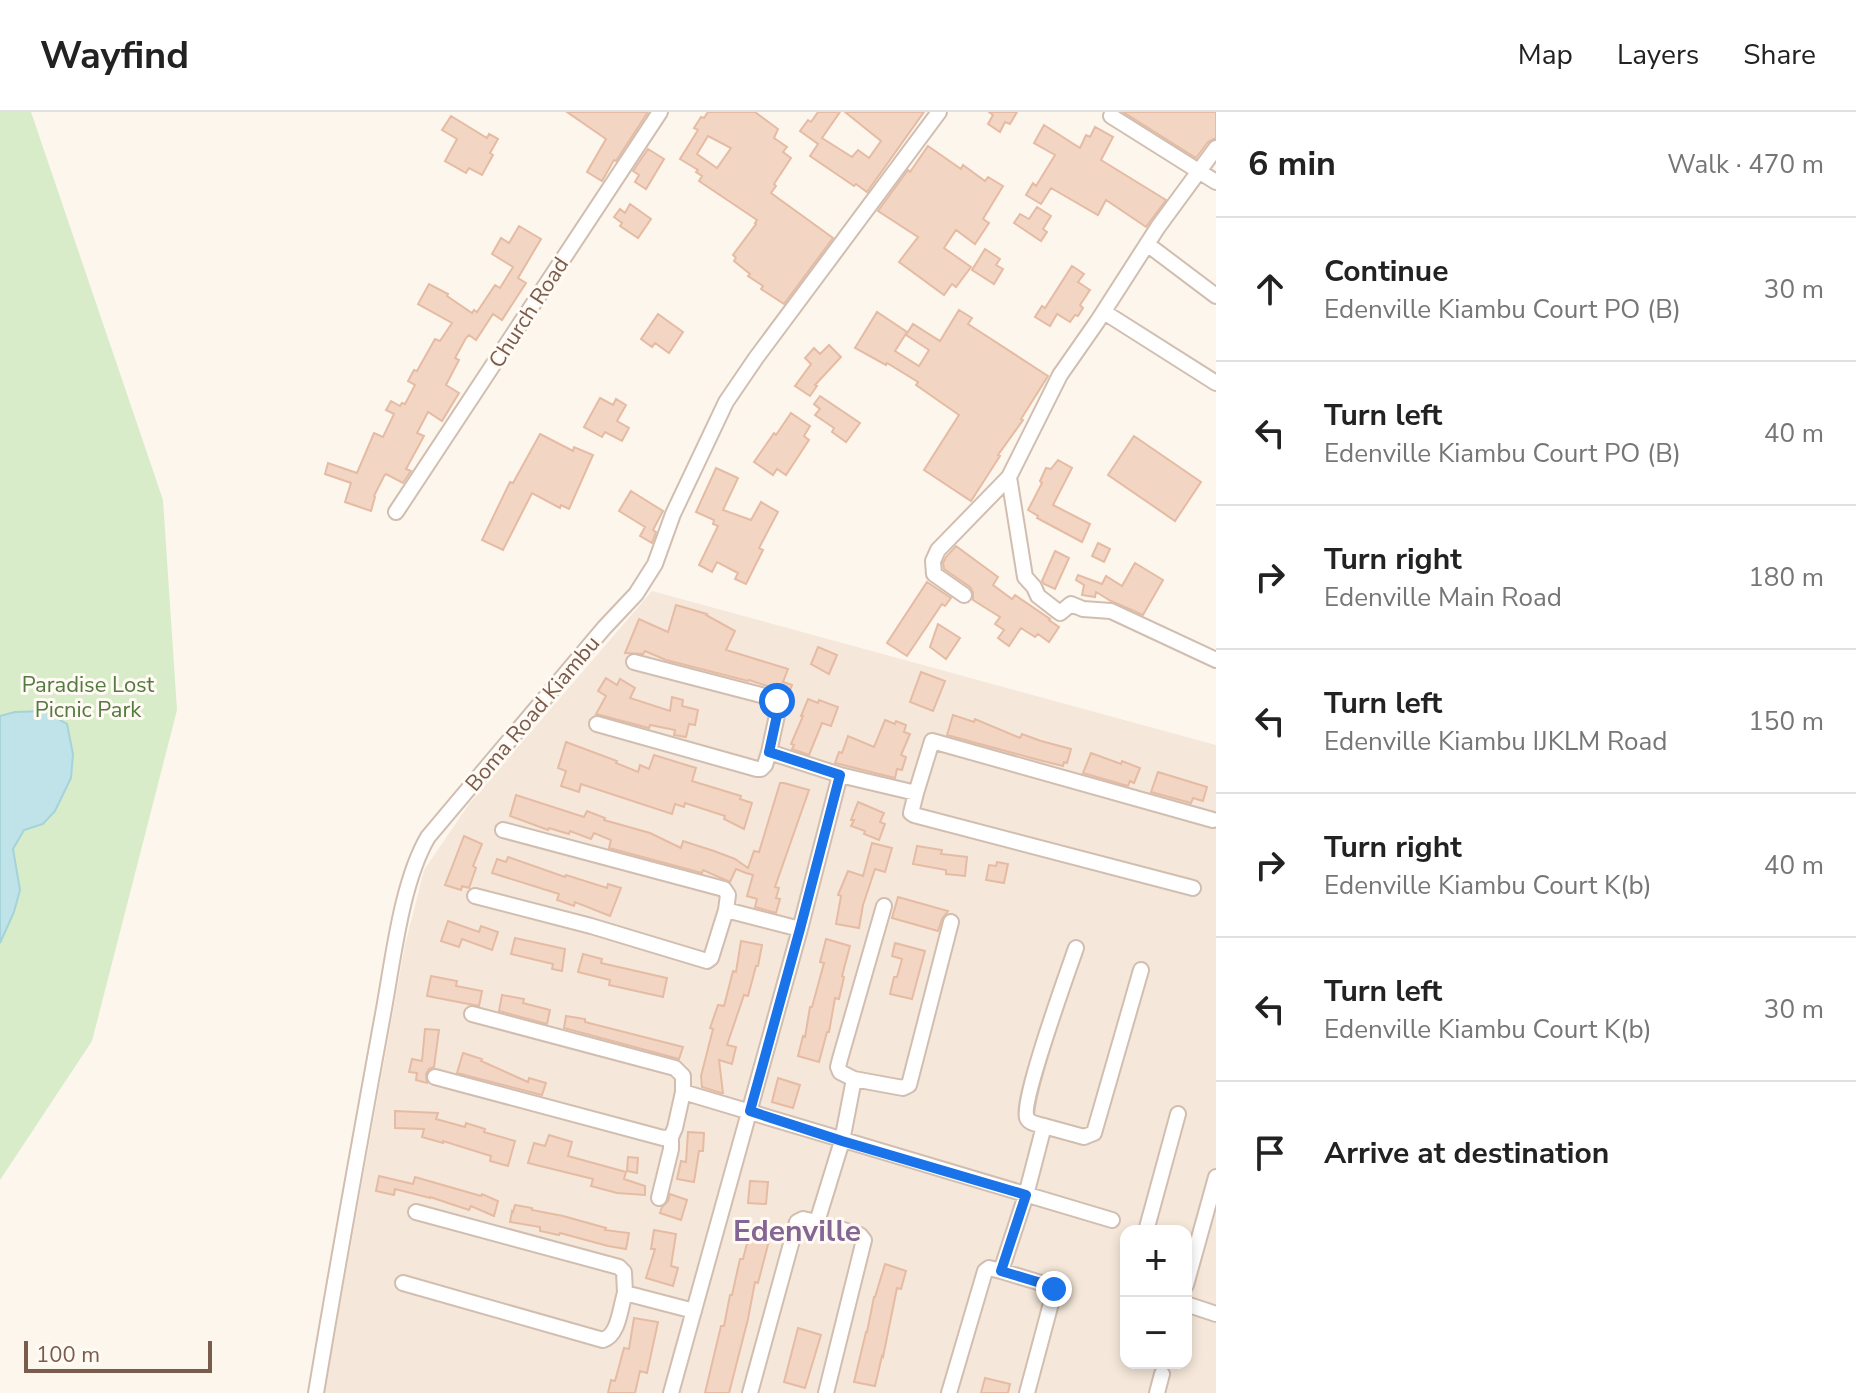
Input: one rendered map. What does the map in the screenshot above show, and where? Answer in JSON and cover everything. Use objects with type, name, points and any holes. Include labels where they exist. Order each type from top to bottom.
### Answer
[{"type":"street","name":"Church Road","points":[[396,512],[660,112]]},
{"type":"street","name":"Boma Road Kiambu","points":[[316,1393],[404,902],[420,850],[604,628],[636,594],[655,564],[673,514],[726,402],[939,112]]},
{"type":"street","points":[[1111,116],[1216,182]]},
{"type":"street","points":[[964,595],[934,574],[933,561],[938,550],[1009,477],[1060,375],[1147,244],[1216,148]]},
{"type":"street","points":[[1147,244],[1216,296]]},
{"type":"street","points":[[1104,312],[1216,383]]},
{"type":"street","points":[[1009,477],[1025,577],[1038,596],[1060,613],[1071,604],[1083,609],[1111,611],[1216,660]]},
{"type":"street","points":[[597,724],[757,769],[765,765],[779,706],[777,701],[634,662]]},
{"type":"street","points":[[1193,888],[914,815],[911,813],[916,793],[932,741],[1213,820]]},
{"type":"street","points":[[769,752],[840,775],[916,793]]},
{"type":"street","points":[[671,1393],[840,775]]},
{"type":"street","points":[[475,896],[591,926],[707,961],[711,958],[726,910],[728,895],[724,889],[503,830]]},
{"type":"street","points":[[884,906],[838,1067],[840,1072],[854,1079],[903,1088],[909,1085],[951,922]]},
{"type":"street","points":[[726,910],[800,929]]},
{"type":"street","points":[[1076,948],[1032,1084],[1026,1108],[1031,1122],[1084,1137],[1094,1133],[1141,970]]},
{"type":"street","points":[[472,1014],[675,1068],[683,1076],[683,1092],[659,1198]]},
{"type":"street","points":[[435,1077],[663,1138],[671,1137]]},
{"type":"street","points":[[817,1222],[842,1141],[854,1079]]},
{"type":"street","points":[[683,1092],[1112,1220]]},
{"type":"street","points":[[1148,1225],[1178,1114]]},
{"type":"street","points":[[1001,1271],[1044,1126]]},
{"type":"street","points":[[1192,1263],[1216,1177]]},
{"type":"street","points":[[403,1283],[603,1340],[614,1333],[625,1293],[624,1272],[619,1267],[416,1212]]},
{"type":"street","points":[[750,1393],[797,1222],[803,1219],[860,1235],[864,1240],[826,1393]]},
{"type":"street","points":[[949,1393],[985,1271],[989,1268],[1051,1286],[1054,1292],[1027,1393]]},
{"type":"street","points":[[625,1293],[694,1311]]},
{"type":"street","points":[[1192,1306],[1216,1314]]},
{"type":"street","points":[[1157,1393],[1162,1374]]},
{"type":"shaded area","name":"Edenville","points":[[652,591],[1216,745],[1216,1393],[324,1393],[405,945],[424,870],[469,804]]},
{"type":"green space","name":"Paradise Lost Picnic Park","points":[[0,112],[31,112],[163,500],[177,710],[92,1041],[0,1180]]},
{"type":"water","points":[[44,711],[67,724],[73,754],[71,778],[55,811],[43,824],[24,830],[13,849],[20,890],[0,943],[0,716]]},
{"type":"building","points":[[567,112],[648,112],[602,181],[587,172],[606,139]]},
{"type":"building","points":[[708,112],[755,112],[778,129],[774,138],[787,147],[783,152],[791,158],[771,193],[833,238],[784,304],[761,289],[763,286],[734,261],[736,258],[733,255],[757,220],[699,181],[702,176],[696,172],[698,170],[680,159],[698,130],[694,128],[701,117],[704,118]],"holes":[[[708,136],[731,148],[717,168],[697,154]]]},
{"type":"building","points":[[818,112],[840,112],[822,138],[852,157],[858,150],[869,158],[881,141],[845,112],[924,112],[867,192],[810,156],[818,144],[800,131]]},
{"type":"building","points":[[989,112],[1017,112],[1010,124],[1005,122],[1000,132],[988,124],[993,115]]},
{"type":"building","points":[[1123,112],[1216,112],[1216,138],[1208,142],[1196,158]]},
{"type":"building","points":[[451,116],[487,138],[489,134],[498,139],[482,175],[469,168],[466,173],[445,161],[457,139],[442,130]]},
{"type":"building","points":[[1044,125],[1080,148],[1086,135],[1090,137],[1095,127],[1113,137],[1101,160],[1166,200],[1146,227],[1106,200],[1098,215],[1051,188],[1041,204],[1026,195],[1033,183],[1036,186],[1055,155],[1034,143]]},
{"type":"building","points":[[928,146],[961,169],[963,165],[985,181],[988,177],[1003,186],[983,219],[989,223],[975,244],[956,230],[944,248],[971,267],[956,287],[952,284],[944,295],[899,262],[918,237],[878,211]]},
{"type":"building","points":[[648,149],[664,159],[646,189],[635,182],[639,175],[633,171]]},
{"type":"building","points":[[630,204],[651,219],[638,238],[620,226],[622,223],[614,217],[620,209],[625,213]]},
{"type":"building","points":[[1037,207],[1051,216],[1043,229],[1047,232],[1041,241],[1014,223],[1020,214],[1029,219]]},
{"type":"building","points":[[519,226],[541,239],[518,278],[526,283],[502,320],[493,314],[476,340],[469,335],[466,338],[446,385],[459,393],[442,421],[428,412],[417,433],[424,436],[406,469],[411,471],[403,483],[386,474],[384,476],[374,496],[371,511],[345,502],[351,483],[325,474],[328,463],[357,473],[374,433],[383,437],[394,414],[386,410],[391,401],[400,406],[405,404],[415,385],[408,381],[414,370],[417,371],[435,339],[440,341],[452,323],[418,304],[429,284],[472,313],[474,310],[477,312],[495,285],[500,288],[513,267],[492,254],[501,238],[509,243]]},
{"type":"building","points":[[985,249],[1000,259],[996,265],[1003,269],[994,284],[972,270]]},
{"type":"building","points":[[1072,266],[1084,274],[1078,282],[1090,290],[1080,305],[1083,308],[1078,316],[1075,315],[1070,322],[1057,314],[1050,326],[1035,317],[1042,306],[1045,308]]},
{"type":"building","points":[[959,310],[972,318],[968,324],[1048,376],[971,501],[924,470],[959,415],[916,385],[918,382],[855,348],[877,312],[907,332],[895,351],[919,366],[929,350],[906,335],[913,324],[940,341]]},
{"type":"building","points":[[658,314],[683,332],[669,353],[655,343],[652,347],[641,339]]},
{"type":"building","points":[[829,345],[841,357],[815,385],[810,396],[795,386],[811,364],[805,358],[814,348],[820,354]]},
{"type":"building","points":[[820,396],[860,423],[846,442],[832,432],[834,428],[815,415],[820,409],[814,404]]},
{"type":"building","points":[[600,398],[613,405],[616,399],[626,405],[617,421],[629,428],[622,441],[605,432],[602,437],[584,427]]},
{"type":"building","points":[[791,413],[810,426],[804,436],[809,440],[786,475],[777,469],[773,475],[754,462]]},
{"type":"building","points":[[540,434],[573,451],[574,447],[593,455],[569,509],[561,505],[560,508],[532,493],[503,550],[482,540],[510,482],[513,483]]},
{"type":"building","points":[[1134,436],[1201,482],[1175,521],[1108,475]]},
{"type":"building","points":[[1058,460],[1072,468],[1053,505],[1090,524],[1082,542],[1028,510],[1046,468],[1051,469]]},
{"type":"building","points":[[716,468],[738,478],[723,510],[751,520],[761,502],[778,512],[759,548],[763,550],[746,584],[735,579],[738,573],[717,562],[712,572],[699,565],[718,526],[713,524],[714,520],[696,512]]},
{"type":"building","points":[[631,491],[663,511],[653,530],[656,532],[652,543],[640,536],[645,527],[619,511]]},
{"type":"building","points":[[1098,543],[1110,549],[1104,562],[1092,556]]},
{"type":"building","points":[[956,546],[998,577],[993,585],[1012,599],[1015,595],[1059,627],[1049,642],[1021,628],[1009,646],[998,638],[1004,630],[995,624],[1000,617],[973,600],[970,587],[944,569],[946,557]]},
{"type":"building","points":[[1055,551],[1069,558],[1055,589],[1042,581]]},
{"type":"building","points":[[1135,563],[1163,580],[1143,615],[1096,592],[1095,597],[1082,595],[1084,585],[1076,580],[1078,575],[1102,584],[1106,576],[1122,586]]},
{"type":"building","points":[[927,582],[951,598],[945,606],[942,604],[907,656],[887,643]]},
{"type":"building","points":[[676,605],[707,614],[735,631],[726,650],[788,669],[783,682],[792,685],[787,699],[784,693],[749,680],[666,660],[645,651],[643,654],[625,653],[639,619],[668,632]]},
{"type":"building","points":[[938,624],[960,638],[946,659],[930,647]]},
{"type":"building","points":[[818,647],[837,655],[829,674],[811,664]]},
{"type":"building","points":[[921,672],[945,681],[933,711],[910,702]]},
{"type":"building","points":[[606,678],[617,685],[620,679],[635,688],[630,698],[670,711],[672,697],[683,700],[682,706],[698,710],[695,725],[689,724],[686,737],[674,735],[675,730],[650,725],[649,728],[596,714],[606,696],[598,691]]},
{"type":"building","points":[[808,699],[838,707],[831,726],[822,723],[809,755],[792,749],[794,745],[791,744]]},
{"type":"building","points":[[953,715],[974,722],[975,719],[1020,738],[1022,734],[1071,749],[1067,763],[1064,762],[1063,766],[947,735]]},
{"type":"building","points":[[885,720],[906,725],[904,732],[910,734],[901,755],[906,757],[902,770],[897,769],[895,778],[835,763],[848,736],[874,747]]},
{"type":"building","points":[[566,742],[638,772],[640,765],[649,769],[654,755],[696,768],[692,781],[741,796],[740,799],[752,803],[744,829],[724,819],[725,816],[685,803],[684,807],[675,804],[672,814],[581,784],[579,792],[561,786],[566,771],[558,768]]},
{"type":"building","points":[[1091,753],[1140,768],[1134,783],[1130,781],[1128,786],[1083,773]]},
{"type":"building","points":[[1158,772],[1207,787],[1203,801],[1193,798],[1191,803],[1151,792]]},
{"type":"building","points":[[780,783],[809,790],[775,887],[779,888],[776,898],[780,899],[776,913],[755,907],[757,899],[747,896],[753,875],[736,869],[730,882],[703,870],[702,873],[609,848],[611,840],[594,833],[591,839],[570,831],[569,834],[548,830],[510,816],[516,795],[584,817],[587,811],[604,820],[650,833],[681,848],[683,841],[735,859],[748,868],[754,851],[759,852]]},
{"type":"building","points":[[858,802],[884,813],[880,822],[885,824],[879,840],[851,826]]},
{"type":"building","points":[[464,836],[482,844],[469,888],[462,886],[461,890],[445,885]]},
{"type":"building","points":[[872,843],[892,848],[885,872],[875,869],[859,928],[836,924],[841,896],[838,895],[848,871],[863,876]]},
{"type":"building","points":[[917,846],[942,850],[941,854],[967,857],[965,876],[913,864]]},
{"type":"building","points":[[508,857],[565,877],[607,888],[608,884],[621,888],[610,916],[575,902],[574,906],[557,900],[559,894],[492,873],[497,859],[506,862]]},
{"type":"building","points":[[997,862],[1008,864],[1004,883],[986,880],[989,865],[996,866]]},
{"type":"building","points":[[898,897],[948,911],[938,931],[892,918]]},
{"type":"building","points":[[448,921],[479,932],[481,926],[498,932],[492,950],[462,939],[459,947],[441,941]]},
{"type":"building","points":[[515,938],[565,949],[562,971],[552,969],[553,964],[511,954]]},
{"type":"building","points":[[826,939],[850,946],[839,999],[835,998],[829,1032],[819,1062],[798,1056],[824,963],[820,962]]},
{"type":"building","points":[[741,941],[762,945],[748,996],[744,995],[727,1045],[736,1047],[732,1064],[719,1060],[721,1093],[702,1087],[701,1076],[713,1029],[710,1028],[718,1005],[724,1006],[733,971],[736,972]]},
{"type":"building","points":[[895,943],[925,951],[912,999],[890,994],[902,959],[892,956]]},
{"type":"building","points":[[583,954],[602,959],[601,963],[667,978],[663,997],[609,985],[610,980],[578,972]]},
{"type":"building","points":[[431,976],[457,981],[456,986],[482,991],[479,1006],[427,996]]},
{"type":"building","points":[[502,995],[524,999],[523,1003],[550,1010],[547,1024],[499,1011]]},
{"type":"building","points":[[566,1016],[683,1047],[679,1059],[564,1028]]},
{"type":"building","points":[[425,1029],[439,1030],[434,1067],[426,1074],[427,1083],[416,1080],[417,1073],[409,1072],[412,1059],[422,1061]]},
{"type":"building","points":[[463,1053],[528,1082],[529,1078],[546,1083],[542,1095],[457,1073]]},
{"type":"building","points":[[778,1078],[800,1085],[793,1108],[772,1102]]},
{"type":"building","points":[[395,1111],[438,1113],[436,1119],[465,1127],[466,1123],[515,1141],[508,1166],[490,1161],[491,1156],[422,1137],[424,1129],[395,1128]]},
{"type":"building","points":[[688,1132],[704,1133],[703,1151],[699,1151],[694,1182],[677,1179],[681,1161],[686,1162]]},
{"type":"building","points":[[549,1135],[572,1142],[568,1156],[626,1172],[624,1179],[645,1186],[645,1195],[617,1193],[591,1186],[593,1179],[528,1163],[534,1143],[545,1146]]},
{"type":"building","points":[[628,1157],[638,1158],[637,1173],[627,1171]]},
{"type":"building","points":[[379,1176],[413,1184],[415,1177],[482,1194],[498,1201],[494,1216],[471,1206],[469,1210],[395,1189],[394,1195],[376,1191]]},
{"type":"building","points":[[750,1181],[768,1182],[766,1204],[748,1203]]},
{"type":"building","points":[[670,1194],[687,1200],[681,1220],[660,1213]]},
{"type":"building","points":[[515,1205],[605,1230],[629,1233],[626,1249],[510,1222]]},
{"type":"building","points":[[751,1228],[771,1233],[758,1283],[755,1282],[729,1393],[705,1393],[721,1326],[724,1326],[730,1295]]},
{"type":"building","points":[[654,1230],[676,1234],[671,1266],[678,1268],[673,1286],[646,1278],[655,1249],[651,1249]]},
{"type":"building","points":[[885,1264],[906,1271],[901,1289],[897,1288],[875,1386],[854,1382]]},
{"type":"building","points":[[634,1318],[658,1322],[647,1373],[640,1371],[635,1393],[608,1393],[611,1380],[615,1381],[624,1348],[629,1349]]},
{"type":"building","points":[[798,1328],[821,1335],[805,1388],[784,1382]]},
{"type":"building","points":[[985,1378],[1010,1384],[1008,1393],[981,1393]]},
{"type":"district","name":"Edenville","points":[[797,1231]]},
{"type":"route","points":[[777,701],[779,706],[769,752],[840,775],[750,1111],[1026,1195],[1001,1271],[1054,1289]]}]
